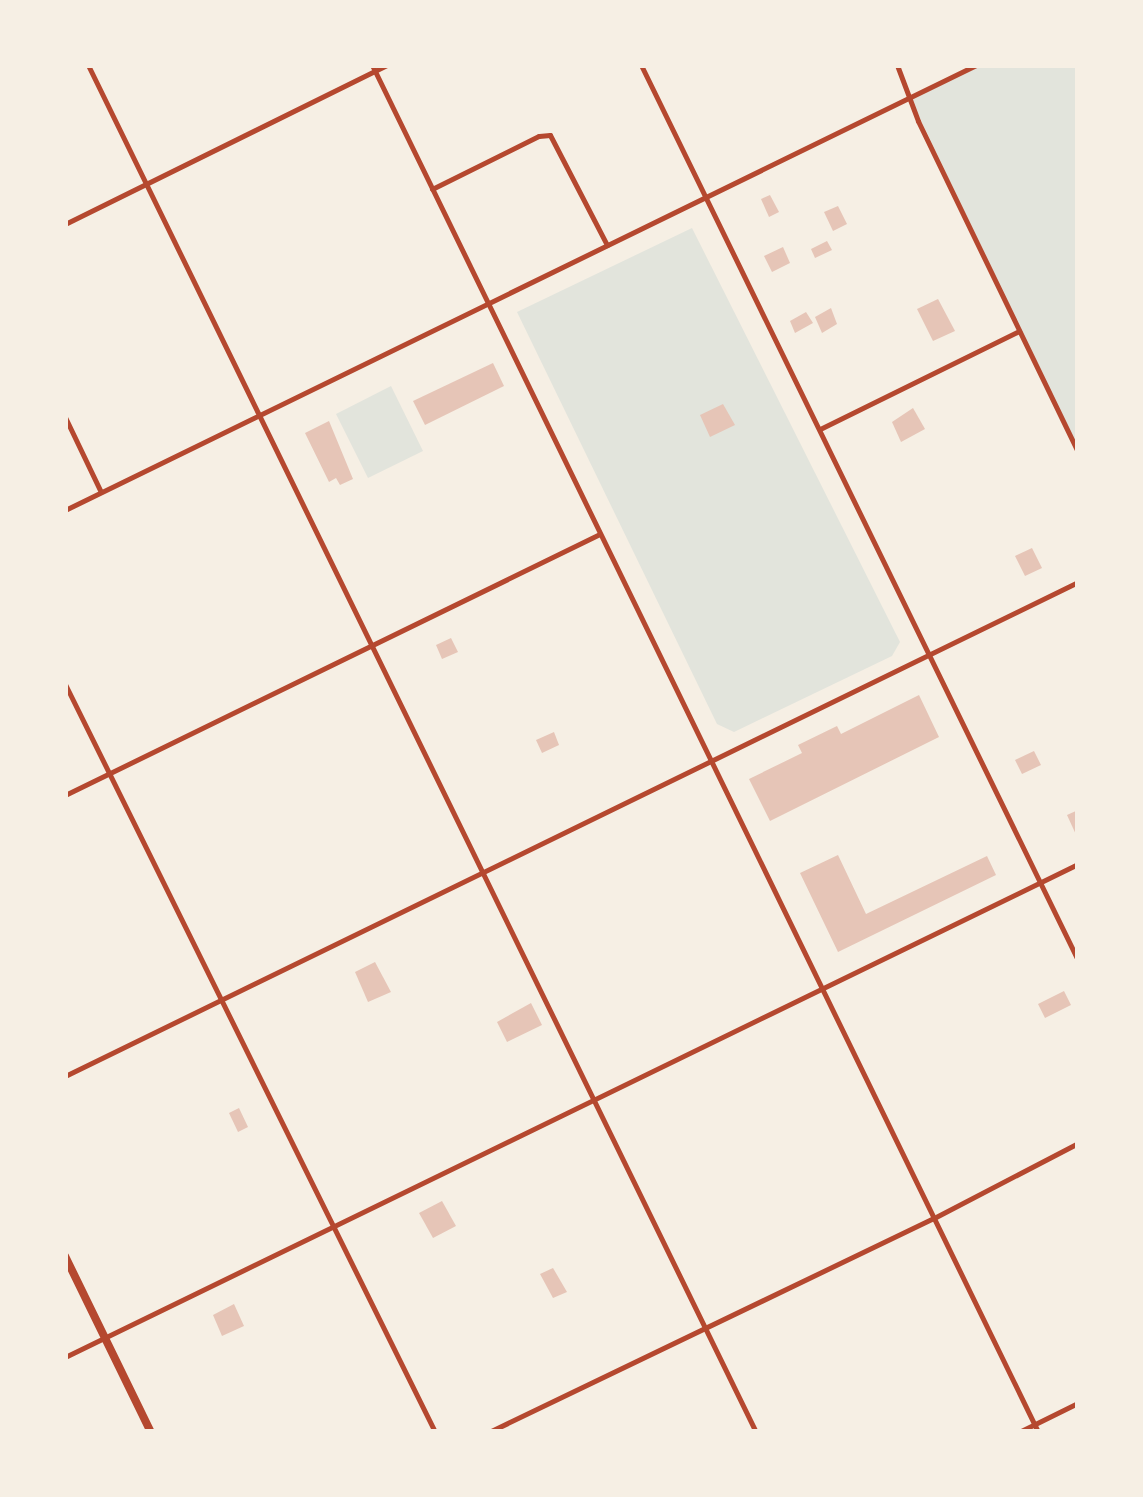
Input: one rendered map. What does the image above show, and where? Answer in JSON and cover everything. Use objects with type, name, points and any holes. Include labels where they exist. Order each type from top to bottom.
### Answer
[{"type":"main road","points":[[65,1256],[151,1432]]},
{"type":"street","points":[[88,65],[756,1432]]},
{"type":"street","points":[[65,224],[373,68],[386,65]]},
{"type":"street","points":[[642,65],[1078,960]]},
{"type":"street","points":[[897,65],[1078,452]]},
{"type":"street","points":[[65,510],[976,65]]},
{"type":"street","points":[[373,68],[1038,1432]]},
{"type":"street","points":[[432,189],[539,136],[550,135],[608,245]]},
{"type":"street","points":[[819,430],[1019,331]]},
{"type":"street","points":[[65,417],[101,492]]},
{"type":"street","points":[[65,794],[600,534]]},
{"type":"street","points":[[65,1076],[1078,582]]},
{"type":"street","points":[[65,684],[435,1432]]},
{"type":"street","points":[[65,1357],[1078,864]]},
{"type":"street","points":[[489,1432],[934,1218],[1078,1143]]},
{"type":"street","points":[[1019,1432],[1078,1403]]},
{"type":"shaded area","points":[[976,65],[1078,65],[1078,452],[910,97]]},
{"type":"shaded area","points":[[692,228],[900,642],[892,656],[734,732],[717,724],[517,312]]},
{"type":"shaded area","points":[[391,386],[423,451],[368,478],[336,414]]},
{"type":"building","points":[[770,195],[779,212],[769,217],[761,199]]},
{"type":"building","points":[[838,206],[847,224],[833,231],[824,212]]},
{"type":"building","points":[[827,241],[832,250],[815,258],[811,249]]},
{"type":"building","points":[[783,247],[790,263],[772,272],[764,256]]},
{"type":"building","points":[[938,299],[955,331],[933,341],[917,309]]},
{"type":"building","points":[[831,308],[837,324],[822,333],[815,317]]},
{"type":"building","points":[[806,312],[813,323],[795,333],[790,321]]},
{"type":"building","points":[[493,363],[504,386],[425,425],[413,401]]},
{"type":"building","points":[[723,404],[735,425],[710,437],[700,415]]},
{"type":"building","points":[[913,408],[925,429],[901,442],[892,422]]},
{"type":"building","points":[[329,421],[353,479],[340,485],[336,478],[329,482],[305,433]]},
{"type":"building","points":[[1032,548],[1042,568],[1025,576],[1015,556]]},
{"type":"building","points":[[451,638],[458,652],[442,659],[436,645]]},
{"type":"building","points":[[919,695],[939,737],[770,821],[749,779],[802,753],[798,745],[837,726],[841,734]]},
{"type":"building","points":[[554,732],[559,745],[542,753],[536,740]]},
{"type":"building","points":[[1034,751],[1041,765],[1022,774],[1015,760]]},
{"type":"building","points":[[1078,810],[1078,839],[1067,815]]},
{"type":"building","points":[[838,855],[866,914],[987,856],[996,875],[838,952],[800,873]]},
{"type":"building","points":[[375,962],[391,992],[368,1002],[355,972]]},
{"type":"building","points":[[1064,991],[1071,1005],[1045,1018],[1038,1004]]},
{"type":"building","points":[[531,1003],[542,1025],[507,1042],[497,1022]]},
{"type":"building","points":[[239,1108],[248,1127],[238,1132],[229,1113]]},
{"type":"building","points":[[442,1201],[456,1226],[433,1238],[419,1213]]},
{"type":"building","points":[[553,1268],[567,1292],[553,1298],[540,1274]]},
{"type":"building","points":[[234,1304],[244,1326],[222,1336],[213,1315]]}]
